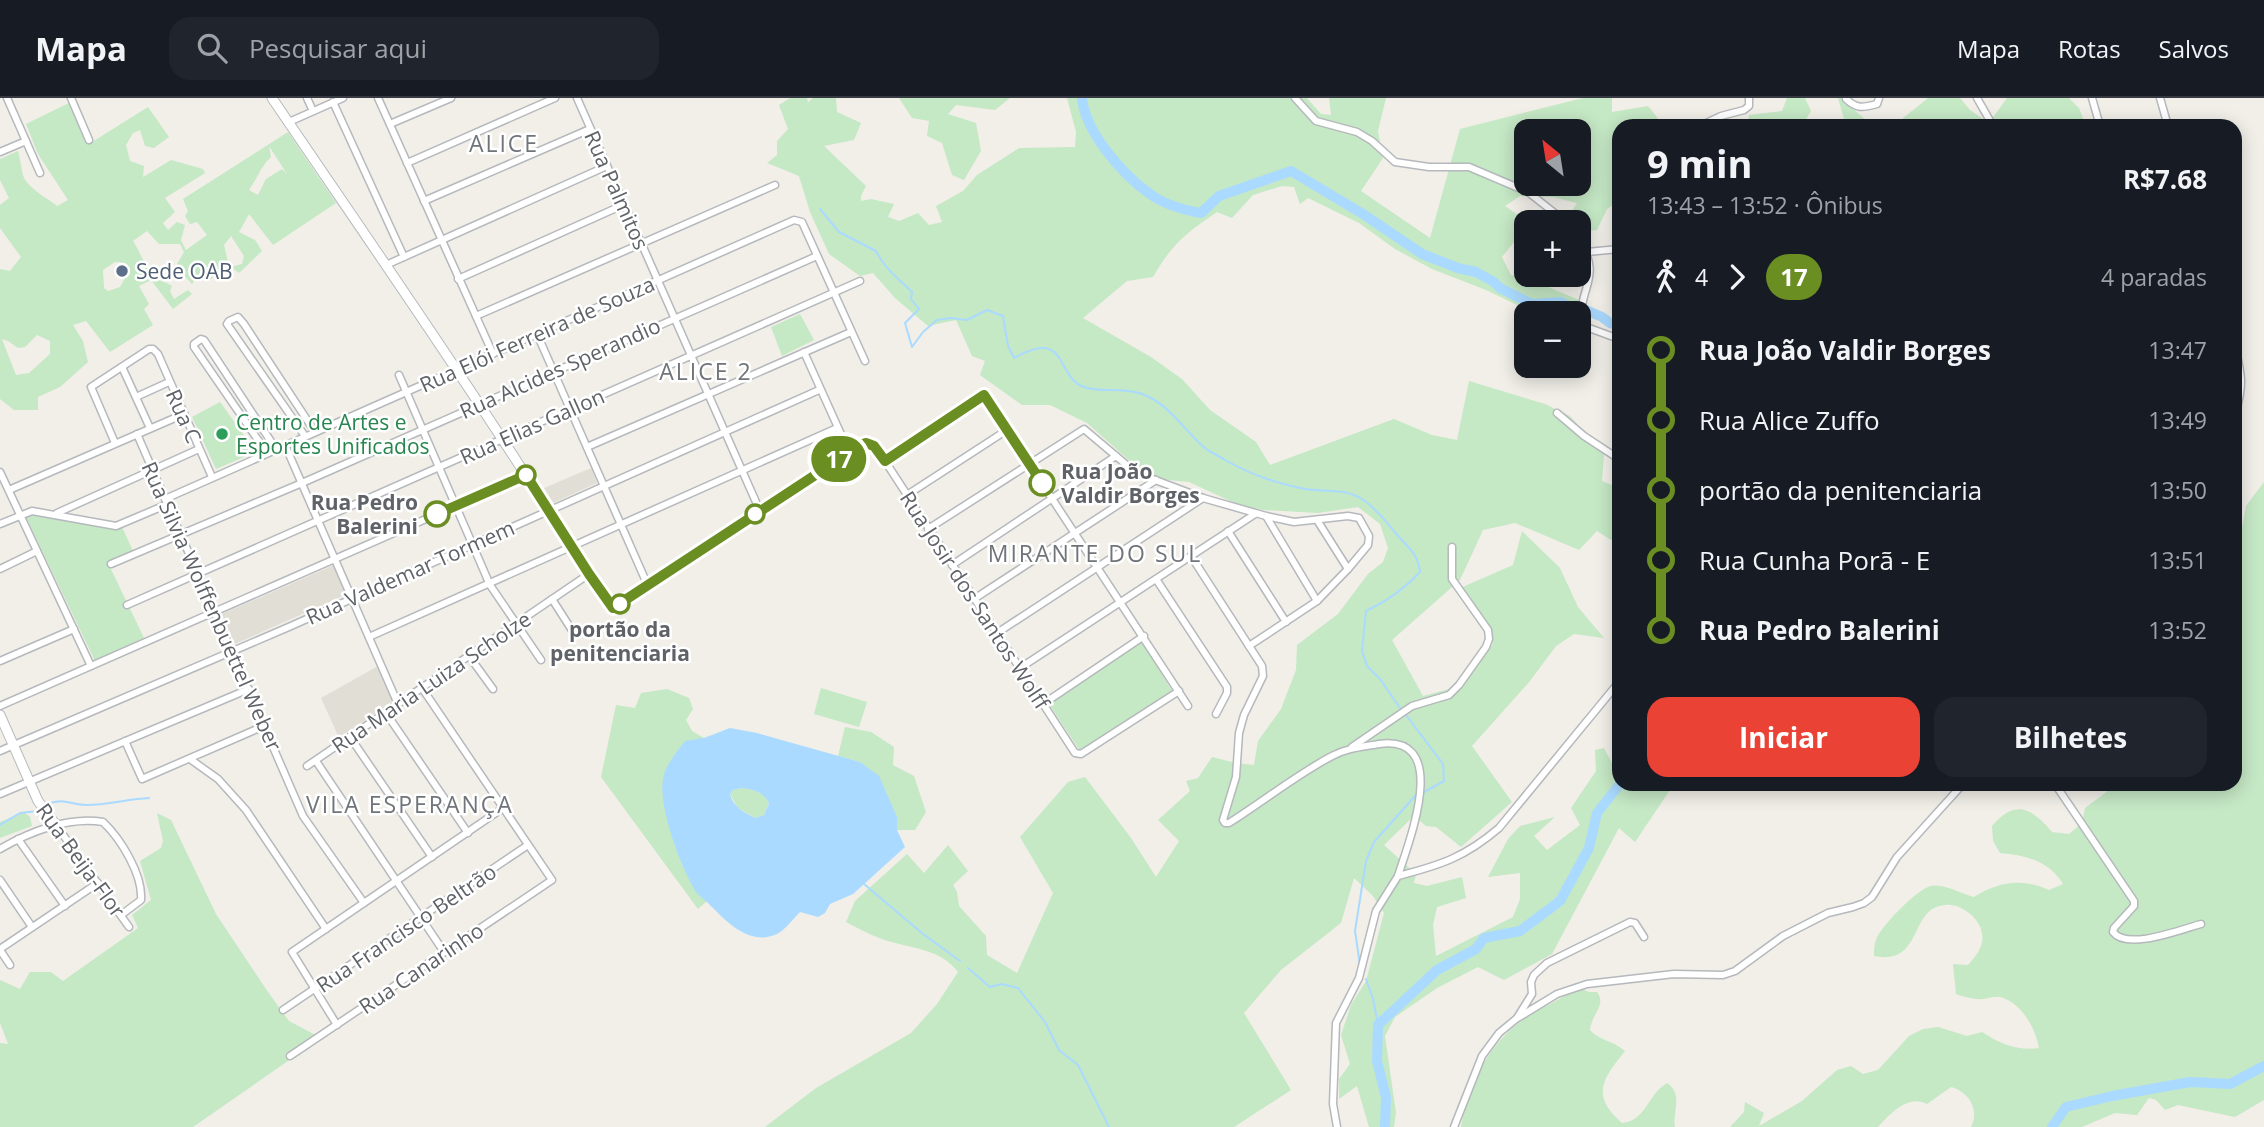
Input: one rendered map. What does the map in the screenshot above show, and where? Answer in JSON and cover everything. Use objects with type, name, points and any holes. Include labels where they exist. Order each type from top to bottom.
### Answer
[{"type":"street","points":[[7,98],[40,173]]},
{"type":"street","points":[[71,98],[89,139]]},
{"type":"street","points":[[272,98],[480,404],[613,608],[861,445],[870,443]]},
{"type":"street","points":[[307,98],[313,111]]},
{"type":"street","points":[[289,122],[343,98]]},
{"type":"street","points":[[379,98],[493,354]]},
{"type":"street","points":[[390,124],[451,98]]},
{"type":"street","points":[[407,163],[555,98]]},
{"type":"street","name":"Rua Palmitos","points":[[577,98],[760,511]]},
{"type":"street","points":[[1295,98],[1316,121],[1357,132],[1372,141],[1395,162],[1478,170],[1528,192],[1551,210]]},
{"type":"street","points":[[1715,119],[1744,110],[1749,106],[1749,98]]},
{"type":"street","points":[[1846,99],[1855,107],[1861,108],[1877,104],[1879,98]]},
{"type":"street","points":[[1977,98],[1989,119]]},
{"type":"street","points":[[2092,98],[2098,119]]},
{"type":"street","points":[[2160,98],[2166,119]]},
{"type":"street","points":[[333,102],[404,257]]},
{"type":"street","points":[[424,201],[590,129]]},
{"type":"street","points":[[0,152],[26,141]]},
{"type":"street","points":[[386,265],[607,166]]},
{"type":"street","points":[[476,316],[775,185]]},
{"type":"street","points":[[458,279],[623,205]]},
{"type":"street","name":"Rua Elói Ferreira de Souza","points":[[56,514],[116,526],[212,477],[794,220],[802,222],[817,256]]},
{"type":"street","points":[[1591,252],[1612,250]]},
{"type":"street","points":[[817,256],[865,361]]},
{"type":"street","name":"Rua Alcides Sperandio","points":[[111,564],[302,483],[817,256]]},
{"type":"street","name":"Rua Elias Gallon","points":[[127,605],[860,281]]},
{"type":"street","points":[[1588,287],[1581,313],[1582,321],[1588,328],[1612,337]]},
{"type":"street","points":[[305,436],[248,355],[228,324],[229,321],[238,317],[244,324],[315,432]]},
{"type":"street","points":[[587,447],[851,331]]},
{"type":"street","points":[[537,334],[648,586]]},
{"type":"street","points":[[267,453],[194,347],[197,341],[204,341],[276,449]]},
{"type":"street","name":"Rua C","points":[[122,367],[149,349],[158,354],[212,477]]},
{"type":"street","points":[[804,352],[849,453]]},
{"type":"street","points":[[115,443],[91,387],[122,367],[150,428]]},
{"type":"street","points":[[2242,374],[2242,394]]},
{"type":"street","points":[[399,375],[489,584],[541,660]]},
{"type":"street","points":[[136,397],[169,382]]},
{"type":"street","name":"Rua Valdemar Tormem","points":[[0,751],[819,390]]},
{"type":"street","points":[[885,461],[984,395],[1188,706]]},
{"type":"street","points":[[1557,412],[1612,456]]},
{"type":"street","points":[[9,490],[184,414]]},
{"type":"street","points":[[369,637],[837,428]]},
{"type":"street","points":[[928,530],[1084,429],[1136,471],[1203,498],[1255,514],[1294,522],[1348,516],[1359,518],[1369,536],[1368,545],[1348,569],[1317,600],[1249,646]]},
{"type":"street","points":[[907,495],[1007,430]]},
{"type":"street","name":"Rua Silvia Wolffenbuettel Weber","points":[[137,434],[303,816],[363,903]]},
{"type":"street","name":"Rua Josir dos Santos Wolff","points":[[870,443],[885,461],[1075,753],[1081,754],[1179,691]]},
{"type":"street","points":[[285,445],[398,704]]},
{"type":"street","points":[[0,524],[32,511],[56,514],[199,449]]},
{"type":"street","points":[[952,565],[1116,456]]},
{"type":"street","points":[[1,475],[91,666]]},
{"type":"street","points":[[0,706],[526,475]]},
{"type":"street","points":[[974,599],[1156,480]]},
{"type":"street","points":[[997,633],[1203,498]]},
{"type":"street","points":[[1020,668],[1255,514]]},
{"type":"street","points":[[1266,516],[1317,600]]},
{"type":"street","points":[[1317,520],[1348,569]]},
{"type":"street","points":[[1228,531],[1286,622]]},
{"type":"street","points":[[1191,555],[1262,666],[1263,676],[1244,715],[1239,733],[1236,777],[1223,818],[1225,823],[1251,809],[1313,767],[1350,748],[1412,706],[1449,695],[1459,685],[1486,648],[1489,639],[1488,630],[1452,579],[1452,547]]},
{"type":"street","points":[[0,569],[37,551]]},
{"type":"street","name":"Rua Maria Luiza Scholze","points":[[307,766],[589,574]]},
{"type":"street","points":[[1156,579],[1223,680],[1227,693],[1216,714]]},
{"type":"street","points":[[552,599],[575,635]]},
{"type":"street","points":[[0,660],[74,629]]},
{"type":"street","points":[[1043,704],[1144,636]]},
{"type":"street","points":[[469,656],[493,689]]},
{"type":"street","points":[[422,688],[528,845]]},
{"type":"street","points":[[0,794],[249,689]]},
{"type":"street","points":[[1398,876],[1455,859],[1478,846],[1499,828],[1612,691]]},
{"type":"street","points":[[386,713],[468,833]]},
{"type":"street","name":"Rua Beija-Flor","points":[[0,715],[38,801],[130,927]]},
{"type":"street","points":[[125,741],[142,779],[264,726]]},
{"type":"street","points":[[350,737],[432,857]]},
{"type":"street","points":[[1337,1127],[1333,1104],[1336,1023],[1359,978],[1376,911],[1398,876],[1419,800],[1420,774],[1416,756],[1407,747],[1389,743],[1350,748]]},
{"type":"street","points":[[190,759],[218,779],[246,810],[326,929]]},
{"type":"street","points":[[316,761],[444,953]]},
{"type":"street","points":[[1454,1127],[1482,1056],[1499,1033],[1516,1019],[1557,994],[1587,984],[1674,974],[1723,975],[1735,971],[1767,946],[1804,925],[1828,913],[1864,903],[1872,897],[1897,857],[1956,791]]},
{"type":"street","points":[[2061,791],[2134,901],[2134,906],[2114,928],[2113,932],[2117,937],[2142,940],[2201,924]]},
{"type":"street","points":[[337,1025],[292,952],[503,808]]},
{"type":"street","points":[[0,849],[56,824],[99,821],[107,825],[131,860],[141,890],[141,900],[121,915]]},
{"type":"street","points":[[18,839],[65,906]]},
{"type":"street","name":"Rua Canarinho","points":[[290,1056],[552,880],[528,845]]},
{"type":"street","name":"Rua Francisco Beltrão","points":[[283,1010],[528,845]]},
{"type":"street","points":[[0,880],[32,927]]},
{"type":"street","points":[[10,965],[0,950],[98,883]]},
{"type":"street","points":[[1516,1019],[1532,994],[1531,982],[1534,975],[1551,960],[1630,922],[1635,923],[1644,937]]},
{"type":"shaded area","points":[[591,468],[597,483],[551,504],[542,489]]},
{"type":"shaded area","points":[[334,565],[347,594],[235,644],[222,614]]},
{"type":"shaded area","points":[[378,666],[393,701],[339,738],[321,698]]},
{"type":"green space","points":[[790,98],[807,98],[808,102],[813,98],[836,98],[837,112],[861,123],[854,140],[824,146],[866,186],[861,201],[871,199],[894,204],[888,217],[899,221],[918,213],[929,225],[942,222],[936,206],[963,191],[977,175],[1019,148],[1075,147],[1076,132],[1067,98],[1307,98],[1321,114],[1331,115],[1329,98],[1386,98],[1378,131],[1383,158],[1361,191],[1430,238],[1460,129],[1583,98],[1612,98],[1612,112],[1648,106],[1658,119],[1612,119],[1612,206],[1607,209],[1597,230],[1591,231],[1591,210],[1572,210],[1577,203],[1553,197],[1520,196],[1505,206],[1514,212],[1514,242],[1502,257],[1511,275],[1514,276],[1514,287],[1548,287],[1579,301],[1514,301],[1514,303],[1432,269],[1395,249],[1359,223],[1308,198],[1300,204],[1294,187],[1282,186],[1253,195],[1232,218],[1217,212],[1180,240],[1153,277],[1127,281],[1083,318],[1151,357],[1182,379],[1210,410],[1256,442],[1270,465],[1394,419],[1432,435],[1457,440],[1469,381],[1545,404],[1570,416],[1604,454],[1602,481],[1612,485],[1612,540],[1597,531],[1579,550],[1515,523],[1483,530],[1460,580],[1392,640],[1423,696],[1460,686],[1493,644],[1486,627],[1458,589],[1513,565],[1522,531],[1560,568],[1578,607],[1604,638],[1574,634],[1556,646],[1530,681],[1472,746],[1512,802],[1461,847],[1436,827],[1426,826],[1414,816],[1384,845],[1416,874],[1414,883],[1427,886],[1462,877],[1466,898],[1437,907],[1433,925],[1436,956],[1513,917],[1520,899],[1520,873],[1488,877],[1508,839],[1520,826],[1555,817],[1534,836],[1547,850],[1580,825],[1571,808],[1596,771],[1595,750],[1604,748],[1612,763],[1612,791],[1669,791],[1635,842],[1619,828],[1552,954],[1504,980],[1478,967],[1437,988],[1395,1017],[1385,1036],[1396,1113],[1394,1127],[1369,1127],[1357,1086],[1339,1099],[1339,1079],[1350,1064],[1341,1035],[1351,1005],[1366,981],[1384,913],[1373,896],[1354,878],[1341,923],[1281,970],[1244,1013],[1291,1090],[1234,1127],[765,1127],[816,1088],[911,1033],[937,1004],[958,972],[933,953],[882,939],[846,922],[855,901],[907,854],[924,873],[948,845],[968,871],[953,885],[959,906],[986,936],[987,955],[1017,973],[1053,893],[1020,837],[1068,782],[1085,777],[1131,838],[1156,877],[1179,841],[1158,820],[1190,791],[1186,781],[1198,778],[1212,757],[1254,765],[1258,741],[1281,709],[1296,670],[1297,645],[1338,614],[1368,574],[1383,562],[1388,548],[1380,524],[1358,507],[1318,513],[1264,510],[1239,505],[1189,482],[1159,479],[1131,462],[1087,423],[1050,405],[1022,405],[980,375],[985,361],[972,356],[956,320],[928,326],[895,298],[873,273],[860,276],[829,254],[810,212],[799,176],[767,163],[777,155],[777,141],[788,129],[779,105]]},
{"type":"green space","points":[[899,98],[1010,98],[995,110],[956,105],[948,114],[976,123],[981,151],[964,180],[952,175],[942,143],[927,136],[929,121],[912,118]]},
{"type":"green space","points":[[1787,98],[1805,98],[1811,111],[1806,119],[1748,119],[1749,115],[1782,111]]},
{"type":"green space","points":[[1838,98],[1865,119],[1844,119]]},
{"type":"green space","points":[[1928,98],[1960,98],[1970,110],[1983,119],[1902,119]]},
{"type":"green space","points":[[2007,98],[2069,98],[2079,108],[2083,119],[1992,119]]},
{"type":"green space","points":[[71,102],[81,132],[89,144],[148,107],[169,137],[154,148],[145,146],[140,130],[133,133],[126,145],[130,161],[144,166],[143,177],[171,160],[203,169],[205,173],[165,198],[175,212],[163,223],[168,230],[177,222],[185,225],[181,240],[186,250],[207,235],[197,222],[190,224],[185,216],[188,211],[183,199],[288,132],[336,203],[273,245],[249,214],[239,232],[255,240],[262,251],[239,273],[231,267],[242,264],[244,256],[231,236],[224,245],[229,266],[208,281],[201,271],[192,284],[176,266],[184,252],[180,244],[159,244],[147,231],[133,241],[149,270],[156,278],[172,286],[170,291],[174,299],[188,290],[192,294],[173,309],[151,280],[139,286],[149,304],[144,309],[153,325],[110,352],[86,321],[73,325],[83,341],[88,362],[60,387],[38,397],[38,410],[14,410],[0,399],[0,269],[10,271],[21,257],[0,228],[0,205],[9,198],[0,180],[0,159],[18,151],[28,184],[57,206],[68,200],[38,154],[26,124]],"holes":[[[269,146],[287,174],[282,169],[266,179],[258,195],[249,190],[271,157]],[[115,262],[125,263],[126,276],[120,287],[108,291],[104,288],[103,270]],[[37,335],[50,341],[50,354],[29,373],[16,375],[2,339],[18,348],[25,347]]]},
{"type":"green space","points":[[800,314],[814,340],[782,356],[771,327]]},
{"type":"green space","name":"Centro de Artes e Esportes Unificados","points":[[220,402],[256,452],[216,469],[192,417]]},
{"type":"green space","points":[[2264,482],[2264,1100],[2235,1117],[2178,1105],[2165,1110],[2156,1100],[2149,1098],[2137,1115],[2115,1113],[2082,1127],[1971,1127],[1974,1114],[1971,1102],[1963,1093],[1951,1087],[1927,1104],[1906,1103],[1878,1127],[1730,1127],[1744,1112],[1745,1102],[1764,1113],[1759,1126],[1802,1101],[1837,1070],[1851,1066],[1863,1074],[1878,1070],[1909,1036],[1923,1029],[1938,1027],[1967,1036],[1982,1032],[2009,1046],[2039,1048],[2035,1033],[2015,1004],[1998,997],[1977,999],[1956,994],[1953,964],[1968,965],[1982,942],[1981,928],[1966,911],[1952,905],[1933,908],[1925,916],[1909,945],[1901,953],[1890,957],[1874,956],[1876,940],[1900,909],[1931,886],[1947,887],[1974,897],[1992,887],[2011,883],[2029,884],[2049,890],[2063,884],[2051,870],[2036,861],[2019,855],[2000,853],[1993,841],[1992,826],[2008,812],[2016,809],[2030,812],[2052,832],[2069,834],[2082,823],[2085,808],[2108,791],[2242,791],[2242,529],[2246,506]]},
{"type":"green space","points":[[29,513],[122,527],[133,551],[108,563],[144,638],[95,661],[25,515]]},
{"type":"green space","points":[[1142,642],[1172,691],[1080,751],[1049,704]]},
{"type":"green space","points":[[821,688],[867,702],[859,727],[814,714]]},
{"type":"green space","points":[[667,689],[689,698],[693,709],[686,720],[692,731],[704,738],[663,778],[667,814],[677,846],[694,887],[707,901],[698,909],[601,777],[616,705],[635,708],[641,693]]},
{"type":"green space","points":[[845,727],[871,732],[894,747],[893,765],[914,776],[926,812],[915,830],[897,830],[897,817],[860,762],[838,756]]},
{"type":"green space","points":[[741,788],[758,792],[767,799],[769,802],[764,815],[755,818],[737,807],[730,794]]},
{"type":"green space","points":[[24,812],[30,817],[32,826],[0,838],[0,822]]},
{"type":"green space","points":[[157,813],[171,820],[216,914],[289,1021],[321,1038],[193,1127],[0,1127],[0,1043],[8,1044],[0,1023],[0,980],[20,989],[30,972],[51,972],[63,981],[138,928],[132,915],[151,900],[140,861],[161,848],[163,841]]},
{"type":"green space","points":[[1582,989],[1597,992],[1600,997],[1590,1030],[1625,1051],[1603,1086],[1603,1095],[1612,1113],[1622,1123],[1630,1121],[1642,1112],[1667,1083],[1676,1098],[1675,1127],[1461,1127],[1479,1071],[1501,1040],[1530,1015]]},
{"type":"water","points":[[730,728],[860,762],[879,776],[897,817],[897,830],[905,847],[853,894],[830,904],[825,913],[818,917],[800,912],[780,932],[767,937],[757,937],[738,930],[696,892],[678,853],[664,805],[663,779],[669,764],[685,741],[704,738]],"holes":[[[741,788],[757,792],[767,799],[769,803],[764,815],[755,818],[734,802],[730,794]]]},
{"type":"waterway","points":[[1082,98],[1090,125],[1107,152],[1139,186],[1168,204],[1201,213],[1219,196],[1291,171],[1363,214],[1422,254],[1476,272],[1532,304],[1561,302],[1573,309],[1579,307],[1612,323]]},
{"type":"waterway","points":[[820,209],[839,232],[876,251],[887,268],[912,292],[911,299],[919,309],[905,323],[912,347],[923,332],[937,320],[967,320],[987,310],[1003,316],[1008,346],[1014,358],[1032,350],[1044,348],[1053,351],[1075,382],[1090,389],[1134,392],[1152,398],[1169,411],[1206,449],[1234,465],[1295,487],[1348,493],[1372,507],[1413,553],[1420,572],[1395,594],[1366,611],[1362,651],[1367,666],[1380,679],[1402,711]]},
{"type":"waterway","points":[[1406,715],[1443,764],[1444,781],[1424,792]]},
{"type":"waterway","points":[[1385,1127],[1386,1097],[1377,1061],[1378,1025],[1437,970],[1476,949],[1484,938],[1520,931],[1560,901],[1589,848],[1597,813],[1614,791]]},
{"type":"waterway","points":[[1360,965],[1355,931],[1366,861],[1374,842],[1415,796]]},
{"type":"waterway","points":[[47,804],[63,801],[94,805],[149,798]]},
{"type":"waterway","points":[[0,825],[20,813],[38,811]]},
{"type":"waterway","points":[[864,884],[960,961]]},
{"type":"waterway","points":[[968,968],[990,987],[1002,984],[1018,988],[1045,1022],[1059,1050],[1078,1065],[1109,1127]]},
{"type":"waterway","points":[[1366,979],[1378,1025]]},
{"type":"waterway","points":[[2052,1127],[2066,1107],[2190,1082],[2230,1084],[2264,1066]]},
{"type":"bus line","name":"17","points":[[437,514],[526,475],[613,608],[861,445],[870,443],[885,461],[984,395],[1042,483]]},
{"type":"place","name":"Sede OAB","points":[[122,271]]},
{"type":"place","name":"Centro de Artes e Esportes Unificados","points":[[222,434]]},
{"type":"place","name":"Rua João Valdir Borges","points":[[1042,483]]},
{"type":"place","name":"Rua Pedro Balerini","points":[[437,514]]},
{"type":"place","name":"portão da penitenciaria","points":[[620,604]]},
{"type":"district","name":"ALICE","points":[[504,143]]},
{"type":"district","name":"ALICE 2","points":[[706,371]]},
{"type":"district","name":"MIRANTE DO SUL","points":[[1095,553]]},
{"type":"district","name":"VILA ESPERANÇA","points":[[410,804]]}]
